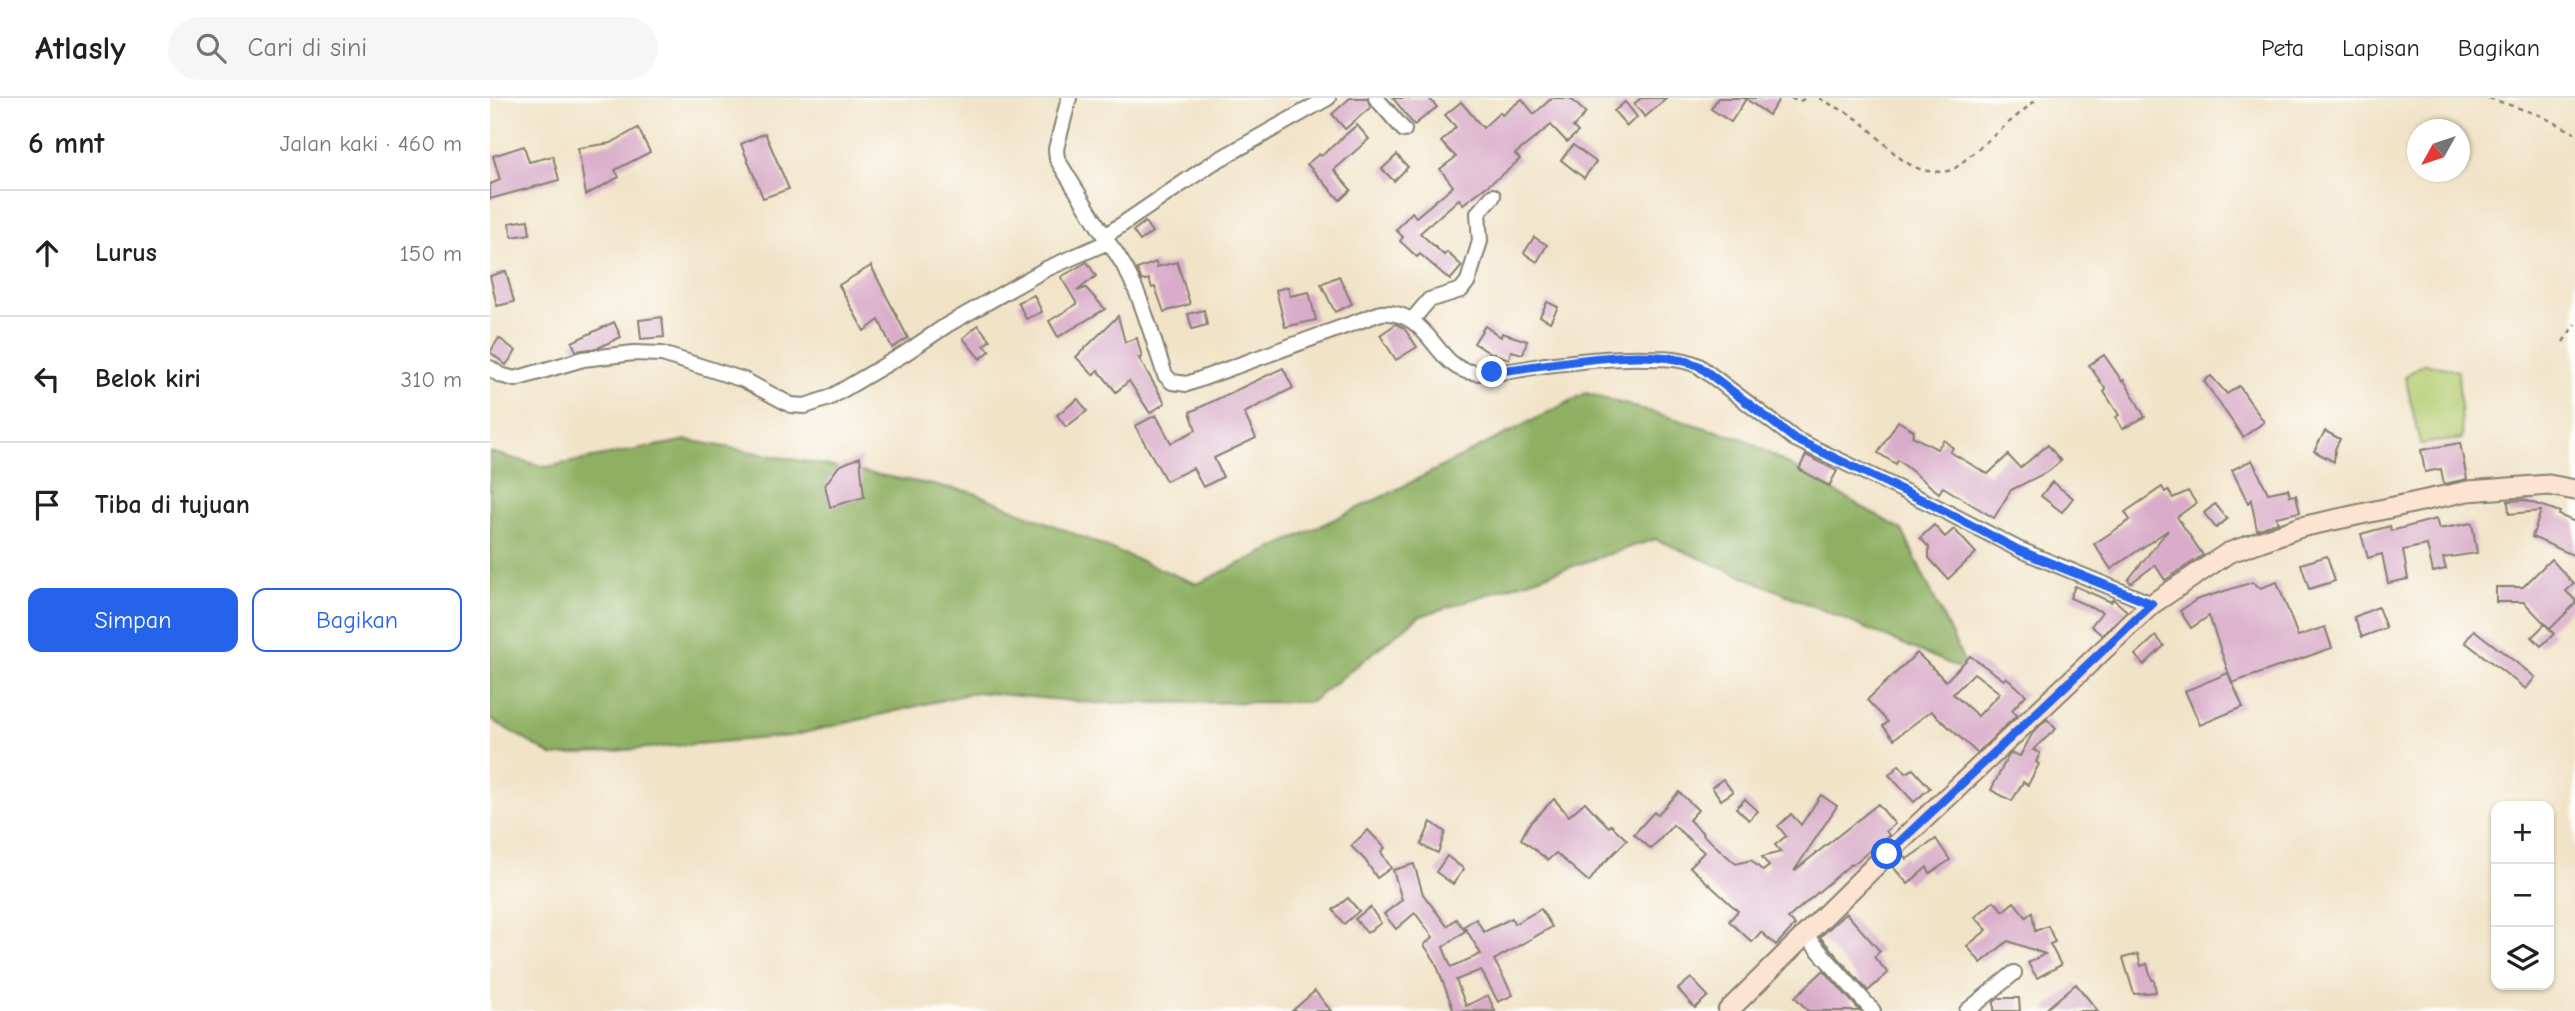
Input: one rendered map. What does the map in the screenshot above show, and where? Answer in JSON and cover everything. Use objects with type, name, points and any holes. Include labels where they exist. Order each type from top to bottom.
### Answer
[{"type":"main road","points":[[1728,1011],[1887,854],[2152,604],[2228,553],[2301,527],[2468,491],[2549,485],[2575,489]]},
{"type":"street","points":[[1069,98],[1056,149],[1057,159],[1135,286],[1164,375],[1176,383],[1187,384],[1381,313],[1398,313],[1412,320],[1456,365],[1472,372],[1514,370],[1605,357],[1688,360],[1795,439],[1933,505],[2018,550],[2152,604]]},
{"type":"street","points":[[490,368],[515,379],[583,359],[634,353],[662,354],[744,380],[792,405],[805,406],[830,398],[947,325],[1046,269],[1106,239],[1211,164],[1328,98]]},
{"type":"street","points":[[1376,98],[1404,130]]},
{"type":"street","points":[[1412,320],[1429,300],[1461,290],[1468,281],[1480,241],[1478,213],[1493,196]]},
{"type":"street","points":[[1806,936],[1873,1011]]},
{"type":"street","points":[[1967,1011],[2014,973]]},
{"type":"path","points":[[1791,98],[1798,102],[1806,98]]},
{"type":"path","points":[[1819,98],[1854,116],[1900,160],[1922,171],[1941,172],[1953,170],[2038,98]]},
{"type":"path","points":[[2489,98],[2539,114],[2575,133]]},
{"type":"path","points":[[2563,342],[2575,324]]},
{"type":"green space","points":[[2425,363],[2458,371],[2462,439],[2420,444],[2405,376]]},
{"type":"green space","points":[[1586,393],[1744,439],[1902,530],[1969,672],[1655,539],[1418,617],[1311,702],[1095,703],[976,692],[791,736],[553,756],[490,719],[490,452],[546,467],[687,440],[972,492],[1197,584],[1394,491]]},
{"type":"building","points":[[1350,98],[1367,98],[1371,107],[1345,129],[1332,114]]},
{"type":"building","points":[[1393,98],[1429,98],[1437,107],[1414,125]]},
{"type":"building","points":[[1552,98],[1570,98],[1586,113],[1573,127],[1578,132],[1567,142],[1551,125],[1515,154],[1520,159],[1507,171],[1463,204],[1459,199],[1420,233],[1444,255],[1447,252],[1462,266],[1450,280],[1420,254],[1417,257],[1400,241],[1403,237],[1396,230],[1412,212],[1416,217],[1453,186],[1440,169],[1456,157],[1441,142],[1456,127],[1445,115],[1461,102],[1483,128],[1500,112],[1502,115],[1522,99],[1534,114]]},
{"type":"building","points":[[1641,98],[1667,98],[1645,117],[1634,104]]},
{"type":"building","points":[[1718,98],[1780,98],[1769,115],[1746,99],[1731,122],[1711,109]]},
{"type":"building","points":[[1625,102],[1637,117],[1627,126],[1614,111]]},
{"type":"building","points":[[1357,125],[1369,139],[1334,170],[1351,190],[1340,200],[1307,164],[1319,154],[1321,156]]},
{"type":"building","points":[[638,128],[650,152],[615,170],[619,177],[586,195],[578,148],[611,143]]},
{"type":"building","points":[[765,133],[789,189],[763,198],[741,144]]},
{"type":"building","points":[[1573,145],[1596,162],[1584,178],[1561,160]]},
{"type":"building","points":[[524,146],[529,162],[553,156],[559,180],[490,199],[490,184],[500,180],[493,156]]},
{"type":"building","points":[[1397,155],[1408,167],[1394,181],[1382,169]]},
{"type":"building","points":[[528,220],[530,234],[512,237],[509,223]]},
{"type":"building","points":[[1145,222],[1152,232],[1140,241],[1133,231]]},
{"type":"building","points":[[1534,237],[1547,245],[1537,262],[1524,253]]},
{"type":"building","points":[[1087,262],[1096,276],[1077,291],[1086,288],[1105,309],[1058,337],[1049,321],[1077,304],[1061,277]]},
{"type":"building","points":[[1156,262],[1157,267],[1177,262],[1190,304],[1164,312],[1155,287],[1152,288],[1149,279],[1142,281],[1137,269]]},
{"type":"building","points":[[871,266],[908,338],[892,348],[879,320],[864,331],[839,285]]},
{"type":"building","points":[[506,271],[514,302],[497,306],[490,276]]},
{"type":"building","points":[[1339,276],[1352,304],[1335,312],[1321,284]]},
{"type":"building","points":[[1288,287],[1290,296],[1309,292],[1316,320],[1285,327],[1276,290]]},
{"type":"building","points":[[1034,295],[1042,312],[1026,319],[1018,302]]},
{"type":"building","points":[[1547,302],[1558,307],[1550,322],[1540,316]]},
{"type":"building","points":[[1204,310],[1207,325],[1192,329],[1188,314]]},
{"type":"building","points":[[1118,316],[1125,342],[1137,338],[1142,357],[1139,358],[1165,403],[1150,413],[1129,381],[1116,392],[1098,370],[1093,375],[1076,357]]},
{"type":"building","points":[[662,317],[664,337],[641,339],[639,320]]},
{"type":"building","points":[[614,322],[621,337],[598,348],[576,351],[572,342]]},
{"type":"building","points":[[1396,324],[1404,328],[1417,347],[1396,360],[1380,335]]},
{"type":"building","points":[[978,325],[990,340],[984,345],[990,351],[980,359],[963,338]]},
{"type":"building","points":[[1485,326],[1501,337],[1502,333],[1527,341],[1523,354],[1511,351],[1509,359],[1488,352],[1474,343]]},
{"type":"building","points":[[499,338],[516,351],[506,365],[490,352]]},
{"type":"building","points":[[2104,355],[2122,381],[2124,380],[2145,417],[2122,429],[2116,417],[2119,415],[2089,365]]},
{"type":"building","points":[[1283,368],[1293,388],[1244,413],[1256,438],[1214,458],[1223,477],[1203,487],[1193,468],[1166,481],[1135,426],[1156,415],[1171,443],[1196,430],[1190,412]]},
{"type":"building","points":[[2211,376],[2227,394],[2239,386],[2264,422],[2243,437],[2204,381]]},
{"type":"building","points":[[1078,399],[1087,411],[1066,427],[1057,415]]},
{"type":"building","points":[[1898,421],[1914,431],[1912,436],[1937,449],[1944,440],[1953,448],[1950,452],[1988,474],[2008,455],[2020,468],[2048,445],[2061,461],[2049,471],[2011,490],[1994,518],[1943,487],[1939,493],[1898,460],[1896,464],[1878,453]]},
{"type":"building","points":[[2325,431],[2340,439],[2335,449],[2334,462],[2314,451]]},
{"type":"building","points":[[2460,443],[2467,479],[2444,484],[2441,469],[2425,472],[2421,450]]},
{"type":"building","points":[[1806,455],[1837,471],[1829,486],[1799,469]]},
{"type":"building","points":[[860,457],[864,497],[830,507],[825,485],[839,466]]},
{"type":"building","points":[[2252,460],[2268,493],[2288,489],[2290,496],[2296,495],[2300,512],[2276,517],[2278,522],[2257,530],[2251,500],[2248,503],[2232,470]]},
{"type":"building","points":[[2052,482],[2073,498],[2062,512],[2041,496]]},
{"type":"building","points":[[2162,487],[2165,492],[2168,490],[2173,498],[2188,491],[2196,503],[2177,517],[2203,555],[2165,580],[2155,565],[2131,583],[2128,580],[2168,530],[2111,569],[2094,544],[2130,520],[2125,512]]},
{"type":"building","points":[[2524,500],[2560,512],[2559,515],[2575,522],[2575,556],[2532,537],[2541,511],[2509,514],[2508,501]]},
{"type":"building","points":[[2215,504],[2227,519],[2216,528],[2204,513]]},
{"type":"building","points":[[2436,519],[2439,529],[2472,523],[2477,553],[2443,558],[2446,569],[2433,572],[2427,545],[2403,550],[2408,579],[2388,583],[2382,554],[2368,558],[2361,534],[2390,526],[2391,531]]},
{"type":"building","points":[[1934,525],[1945,537],[1954,529],[1976,553],[1948,579],[1929,558],[1929,547],[1920,538]]},
{"type":"building","points":[[2327,556],[2335,581],[2309,589],[2301,564]]},
{"type":"building","points":[[2551,559],[2574,584],[2566,591],[2575,600],[2575,604],[2550,629],[2524,602],[2496,602],[2496,587],[2523,587]]},
{"type":"building","points":[[2253,582],[2260,588],[2277,582],[2298,636],[2325,627],[2332,648],[2232,683],[2209,616],[2191,628],[2180,611],[2196,600]]},
{"type":"building","points":[[2075,586],[2111,602],[2113,599],[2127,611],[2102,635],[2091,626],[2102,612],[2070,598]]},
{"type":"building","points":[[2378,607],[2386,628],[2362,637],[2354,617]]},
{"type":"building","points":[[2545,624],[2554,634],[2541,646],[2532,637]]},
{"type":"building","points":[[2474,630],[2535,677],[2526,689],[2465,642]]},
{"type":"building","points":[[2156,636],[2164,646],[2144,665],[2135,655]]},
{"type":"building","points":[[1917,653],[1946,681],[1970,656],[2004,680],[2006,677],[2026,695],[2012,710],[2017,715],[1977,753],[1931,711],[1894,739],[1883,726],[1888,722],[1867,700]],"holes":[[[1974,673],[2000,693],[1978,716],[1953,694]]]},
{"type":"building","points":[[2228,673],[2243,707],[2200,725],[2185,691]]},
{"type":"building","points":[[2047,719],[2056,729],[2033,750],[2040,753],[2036,762],[2039,764],[2028,785],[2023,782],[2012,801],[1991,790],[2008,756],[2012,753],[2020,756],[2032,734]]},
{"type":"building","points":[[1899,765],[1906,773],[1913,769],[1930,788],[1914,802],[1889,775]]},
{"type":"building","points":[[1723,779],[1733,792],[1721,800],[1712,787]]},
{"type":"building","points":[[1679,792],[1698,810],[1689,820],[1702,834],[1736,864],[1751,860],[1763,871],[1769,866],[1762,857],[1781,852],[1775,845],[1786,836],[1778,826],[1791,814],[1801,825],[1821,795],[1837,806],[1794,871],[1878,804],[1895,824],[1886,831],[1889,835],[1872,852],[1871,850],[1851,864],[1788,918],[1795,925],[1776,945],[1761,932],[1752,942],[1729,921],[1738,911],[1690,867],[1704,852],[1673,825],[1651,849],[1634,834],[1654,812],[1657,815]]},
{"type":"building","points":[[1554,799],[1569,816],[1585,802],[1609,827],[1611,825],[1627,840],[1589,882],[1556,853],[1548,860],[1521,839],[1529,824]]},
{"type":"building","points":[[1745,799],[1758,811],[1749,820],[1736,808]]},
{"type":"building","points":[[1431,822],[1445,832],[1438,853],[1421,845]]},
{"type":"building","points":[[1368,830],[1385,848],[1381,852],[1391,868],[1377,878],[1351,846]]},
{"type":"building","points":[[1936,839],[1950,860],[1930,873],[1927,867],[1908,884],[1892,866],[1904,855],[1907,859]]},
{"type":"building","points":[[1447,856],[1464,869],[1453,884],[1436,872]]},
{"type":"building","points":[[1414,864],[1423,894],[1447,926],[1456,919],[1465,931],[1443,947],[1451,967],[1481,954],[1464,926],[1476,919],[1484,932],[1512,918],[1514,924],[1541,909],[1552,927],[1494,960],[1513,995],[1498,1002],[1481,970],[1456,980],[1466,1006],[1488,995],[1495,1011],[1454,1011],[1435,961],[1424,945],[1433,937],[1415,913],[1396,929],[1384,914],[1402,900],[1393,870]]},
{"type":"building","points":[[1348,898],[1359,911],[1344,924],[1333,910]]},
{"type":"building","points":[[1994,901],[2003,911],[2014,902],[2026,917],[2032,912],[2035,931],[2048,926],[2055,942],[2050,944],[2061,965],[2037,978],[2028,963],[2045,954],[2008,941],[1981,963],[1967,946],[1987,930],[1975,917]]},
{"type":"building","points":[[1370,907],[1381,923],[1367,933],[1355,919]]},
{"type":"building","points":[[1846,913],[1880,951],[1874,957],[1888,973],[1868,991],[1820,937]]},
{"type":"building","points":[[2138,954],[2141,966],[2147,964],[2156,992],[2134,994],[2123,958]]},
{"type":"building","points":[[1824,970],[1860,1011],[1808,1011],[1795,997]]},
{"type":"building","points":[[1691,978],[1708,996],[1695,1008],[1678,989]]},
{"type":"building","points":[[2076,984],[2098,1011],[2044,1011],[2071,988]]},
{"type":"building","points":[[1315,991],[1331,1011],[1292,1011]]},
{"type":"building","points":[[1998,998],[2019,998],[2020,1011],[1994,1011],[1994,1002]]},
{"type":"route","points":[[1492,372],[1605,357],[1688,360],[1795,439],[1933,505],[2018,550],[2152,604],[1887,854]]}]
